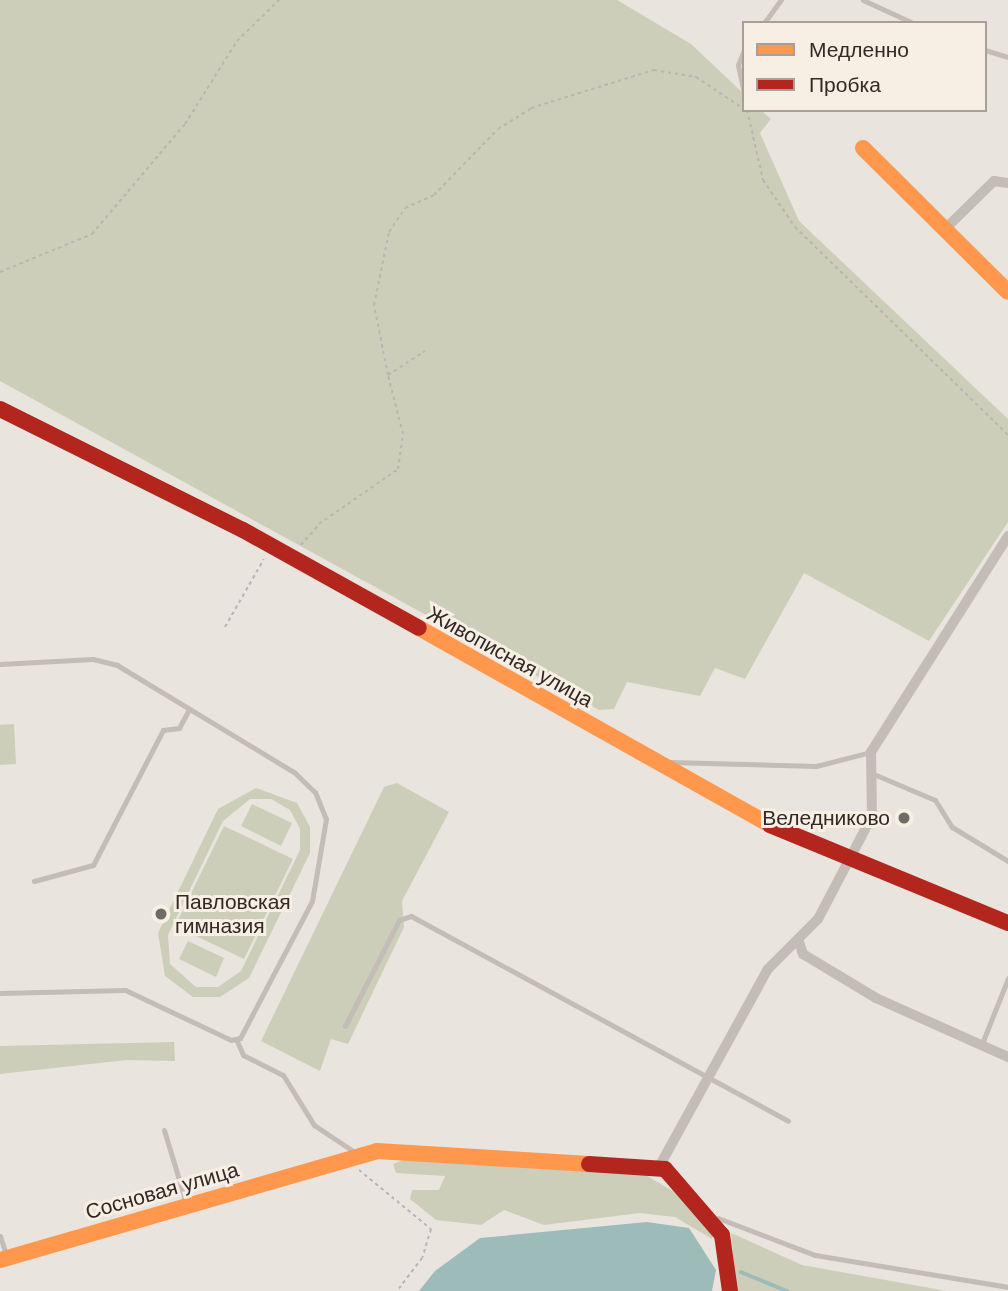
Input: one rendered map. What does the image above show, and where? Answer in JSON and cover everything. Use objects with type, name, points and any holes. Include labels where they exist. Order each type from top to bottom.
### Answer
[{"type":"street","points":[[863,148],[1008,292]]},
{"type":"street","points":[[945,229],[994,181],[1008,183]]},
{"type":"street","name":"Живописная улица","points":[[0,409],[291,556],[781,831],[1008,923]]},
{"type":"street","points":[[659,1167],[705,1079],[768,970],[799,942],[850,859],[872,816],[876,775],[871,752],[1008,536]]},
{"type":"street","points":[[799,942],[808,958],[876,998],[1008,1057]]},
{"type":"street","points":[[349,1158],[444,1153],[659,1167],[711,1215],[722,1235],[730,1291]]},
{"type":"street","name":"Сосновая улица","points":[[4,1259],[349,1158]]},
{"type":"lane","points":[[765,21],[781,0]]},
{"type":"lane","points":[[863,0],[909,21]]},
{"type":"lane","points":[[987,51],[1008,57]]},
{"type":"lane","points":[[742,55],[738,65],[742,84]]},
{"type":"lane","points":[[0,664],[103,659],[295,773],[315,792],[326,819],[312,901],[248,1032],[236,1039]]},
{"type":"lane","points":[[34,881],[93,865],[163,730],[179,728],[189,709]]},
{"type":"lane","points":[[662,762],[816,766],[871,752]]},
{"type":"lane","points":[[876,775],[935,800],[952,827],[1008,861]]},
{"type":"lane","points":[[345,1026],[400,920],[411,916],[705,1079],[788,1121]]},
{"type":"lane","points":[[981,1046],[1008,978]]},
{"type":"lane","points":[[0,993],[125,990],[236,1039],[243,1055],[283,1075],[314,1125],[349,1158]]},
{"type":"lane","points":[[164,1130],[187,1206]]},
{"type":"lane","points":[[711,1215],[816,1255],[1008,1286]]},
{"type":"lane","points":[[0,1236],[4,1259]]},
{"type":"path","points":[[0,272],[93,233],[185,124],[236,41],[279,0]]},
{"type":"path","points":[[291,556],[318,524],[398,469],[403,434],[374,304],[389,232],[405,208],[434,195],[498,129],[531,108],[654,70],[696,77],[742,108]]},
{"type":"path","points":[[746,112],[763,180],[795,227],[1008,435]]},
{"type":"path","points":[[388,375],[425,351]]},
{"type":"path","points":[[225,627],[272,546]]},
{"type":"path","points":[[349,1158],[431,1229],[422,1258],[397,1291]]},
{"type":"green space","points":[[0,0],[617,0],[691,44],[742,92],[742,112],[763,112],[771,119],[760,133],[799,221],[1008,419],[1008,522],[929,641],[804,573],[745,679],[715,668],[700,696],[627,682],[614,709],[599,710],[0,381]]},
{"type":"green space","points":[[14,724],[16,764],[0,765],[0,725]]},
{"type":"green space","points":[[397,783],[449,812],[402,901],[404,927],[348,1044],[331,1039],[320,1071],[261,1041],[384,787]]},
{"type":"green space","points":[[256,788],[297,803],[310,827],[310,853],[249,978],[220,997],[193,997],[165,976],[158,933],[218,809]],"holes":[[[250,799],[271,799],[290,810],[300,829],[300,850],[241,971],[218,987],[196,987],[170,964],[168,935],[223,821]]]},
{"type":"green space","points":[[252,804],[292,823],[281,846],[241,826]]},
{"type":"green space","points":[[224,826],[293,859],[244,959],[175,926]]},
{"type":"green space","points":[[188,941],[224,958],[216,977],[179,959]]},
{"type":"green space","points":[[174,1042],[175,1061],[127,1060],[0,1074],[0,1046]]},
{"type":"green space","points":[[411,1157],[642,1173],[688,1200],[712,1226],[712,1239],[675,1217],[640,1213],[544,1225],[504,1210],[481,1225],[436,1220],[410,1199],[412,1190],[439,1190],[445,1176],[396,1173],[393,1164]]},
{"type":"green space","points":[[731,1233],[802,1265],[947,1291],[737,1291]]},
{"type":"water","points":[[647,1222],[689,1228],[716,1270],[712,1291],[419,1291],[435,1271],[480,1238]]},
{"type":"waterway","points":[[741,1272],[787,1291]]},
{"type":"traffic: slow","points":[[863,148],[1008,292]]},
{"type":"traffic: slow","points":[[419,628],[770,825]]},
{"type":"traffic: slow","points":[[0,1260],[377,1151],[589,1164]]},
{"type":"traffic: jam","points":[[0,409],[243,530],[419,628]]},
{"type":"traffic: jam","points":[[770,825],[1008,923]]},
{"type":"traffic: jam","points":[[589,1164],[665,1169],[722,1235],[730,1291]]},
{"type":"place","name":"Веледниково","points":[[904,818]]},
{"type":"place","name":"Павловская гимназия","points":[[161,914]]}]
